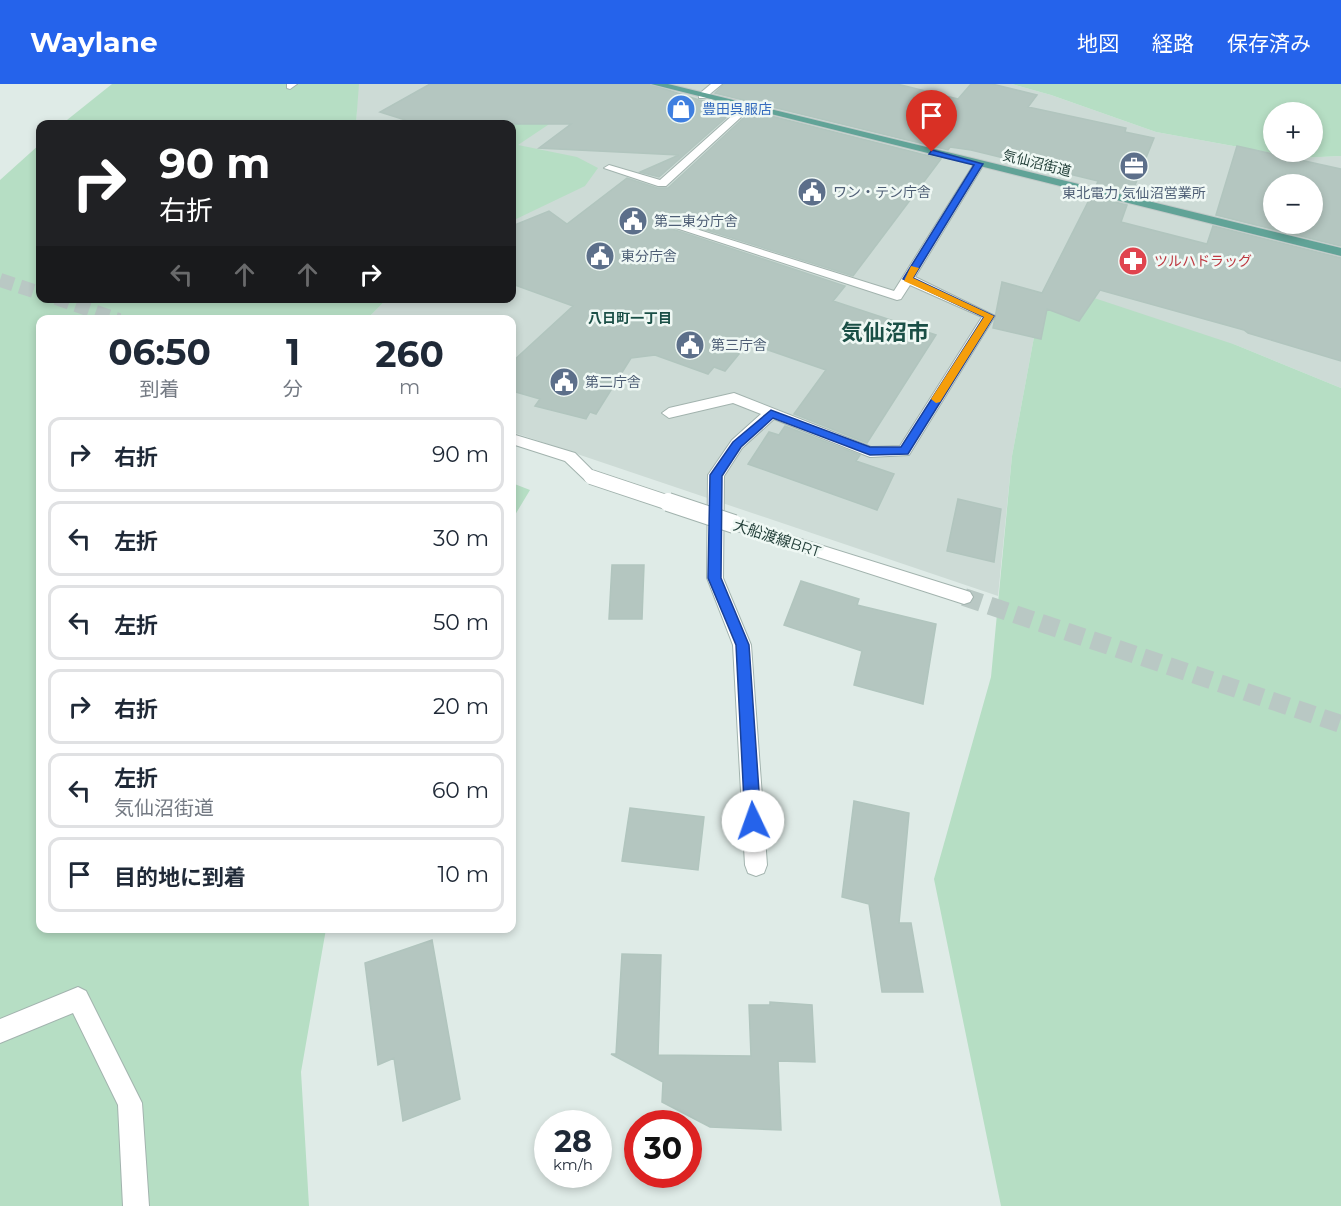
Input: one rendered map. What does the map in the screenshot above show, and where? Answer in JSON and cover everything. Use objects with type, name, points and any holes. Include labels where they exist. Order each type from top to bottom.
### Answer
[{"type":"main road","name":"気仙沼街道","points":[[656,84],[1341,252]]},
{"type":"street","points":[[702,96],[717,84]]},
{"type":"street","points":[[609,168],[662,183],[747,107]]},
{"type":"street","points":[[676,226],[897,296],[979,164]]},
{"type":"street","points":[[669,413],[734,398],[870,452],[904,451],[989,316],[908,279]]},
{"type":"street","points":[[756,865],[742,645],[715,578],[716,475],[737,444],[771,414]]},
{"type":"street","name":"大船渡線BRT","points":[[516,440],[570,457],[591,477]]},
{"type":"street","name":"大船渡線BRT","points":[[516,451],[964,597]]},
{"type":"street","points":[[0,1030],[78,999],[130,1103],[136,1206]]},
{"type":"shaded area","points":[[358,84],[1012,84],[1051,95],[1156,132],[1263,151],[1263,162],[1323,162],[1323,157],[1341,156],[1341,388],[1236,345],[1039,310],[1012,456],[998,596],[516,433],[516,315],[371,315],[383,303],[516,303],[516,120],[356,120]]},
{"type":"green space","points":[[112,84],[359,84],[356,120],[67,120]]},
{"type":"green space","points":[[573,84],[609,84],[518,145],[577,157],[598,168],[585,186],[516,219],[516,120]]},
{"type":"green space","points":[[1012,84],[1341,84],[1341,156],[1323,157],[1323,102],[1263,102],[1263,151],[1156,132],[1051,95]]},
{"type":"green space","points":[[36,148],[36,303],[383,303],[371,315],[36,315],[36,933],[325,933],[301,1072],[309,1206],[0,1206],[0,180]]},
{"type":"green space","points":[[1070,290],[1236,345],[1341,388],[1341,1206],[1001,1206],[934,879],[991,677],[1012,456],[1039,310]]},
{"type":"green space","points":[[516,485],[530,490],[516,513]]},
{"type":"building","points":[[430,84],[649,84],[699,100],[737,108],[659,177],[640,172],[679,155],[539,148],[571,124],[516,124],[516,120],[405,120],[380,112]]},
{"type":"building","points":[[724,84],[897,84],[958,99],[971,84],[992,84],[1037,95],[1028,107],[1126,128],[1125,132],[1154,138],[1131,195],[1096,186],[1098,181],[971,150],[950,147],[948,150],[715,93]]},
{"type":"building","points":[[751,111],[941,159],[853,276],[681,222],[668,225],[669,228],[845,286],[833,301],[936,335],[867,443],[794,414],[826,370],[748,343],[725,371],[714,367],[708,374],[655,355],[631,358],[596,414],[590,412],[586,419],[535,406],[540,399],[516,392],[516,358],[573,306],[516,285],[516,224],[549,211],[567,224],[627,178],[657,188],[668,188]]},
{"type":"building","points":[[1237,146],[1263,152],[1263,162],[1309,162],[1341,169],[1341,246],[1293,234],[1323,234],[1323,174],[1263,174],[1263,227],[1216,215]]},
{"type":"building","points":[[1091,196],[1127,205],[1121,222],[1207,244],[1213,226],[1341,258],[1341,361],[1244,330],[1100,290],[1079,321],[1047,309],[1041,339],[993,328],[1002,282],[1042,293]]},
{"type":"building","points":[[785,426],[860,455],[856,461],[894,474],[877,510],[748,464],[769,432],[779,435]]},
{"type":"building","points":[[958,499],[1001,509],[994,562],[947,551]]},
{"type":"building","points":[[612,565],[644,565],[642,619],[609,619]]},
{"type":"building","points":[[801,581],[859,599],[857,605],[936,624],[923,704],[854,685],[862,651],[784,625]]},
{"type":"building","points":[[854,801],[909,813],[899,923],[911,923],[923,992],[882,992],[869,904],[842,897]]},
{"type":"building","points":[[630,808],[704,817],[698,870],[622,861]]},
{"type":"building","points":[[432,940],[460,1099],[403,1121],[394,1058],[378,1065],[365,963]]},
{"type":"building","points":[[622,954],[661,955],[658,1055],[751,1056],[749,1005],[770,1005],[770,1002],[812,1005],[815,1062],[778,1061],[781,1130],[710,1127],[702,1123],[702,1110],[677,1110],[662,1102],[663,1082],[611,1054],[616,1054]]},
{"type":"tunnel","points":[[0,280],[36,292]]},
{"type":"tunnel","points":[[70,303],[105,315]]},
{"type":"tunnel","points":[[964,597],[1341,724]]},
{"type":"slow traffic","points":[[914,268],[908,279],[966,303],[989,316],[936,399]]},
{"type":"place","name":"豊田呉服店","points":[[681,109]]},
{"type":"place","name":"東北電力 気仙沼営業所","points":[[1134,166]]},
{"type":"place","name":"ワン・テン庁舎","points":[[812,192]]},
{"type":"place","name":"第二東分庁舎","points":[[633,221]]},
{"type":"place","name":"東分庁舎","points":[[600,256]]},
{"type":"place","name":"ツルハドラッグ","points":[[1133,261]]},
{"type":"place","name":"第三庁舎","points":[[690,345]]},
{"type":"place","name":"第二庁舎","points":[[564,382]]},
{"type":"district","name":"八日町一丁目","points":[[630,318]]},
{"type":"district","name":"気仙沼市","points":[[885,332]]},
{"type":"route","points":[[753,821],[742,645],[715,578],[716,475],[737,444],[771,414],[870,452],[904,451],[989,316],[966,303],[908,279],[979,164],[932,152]]}]
